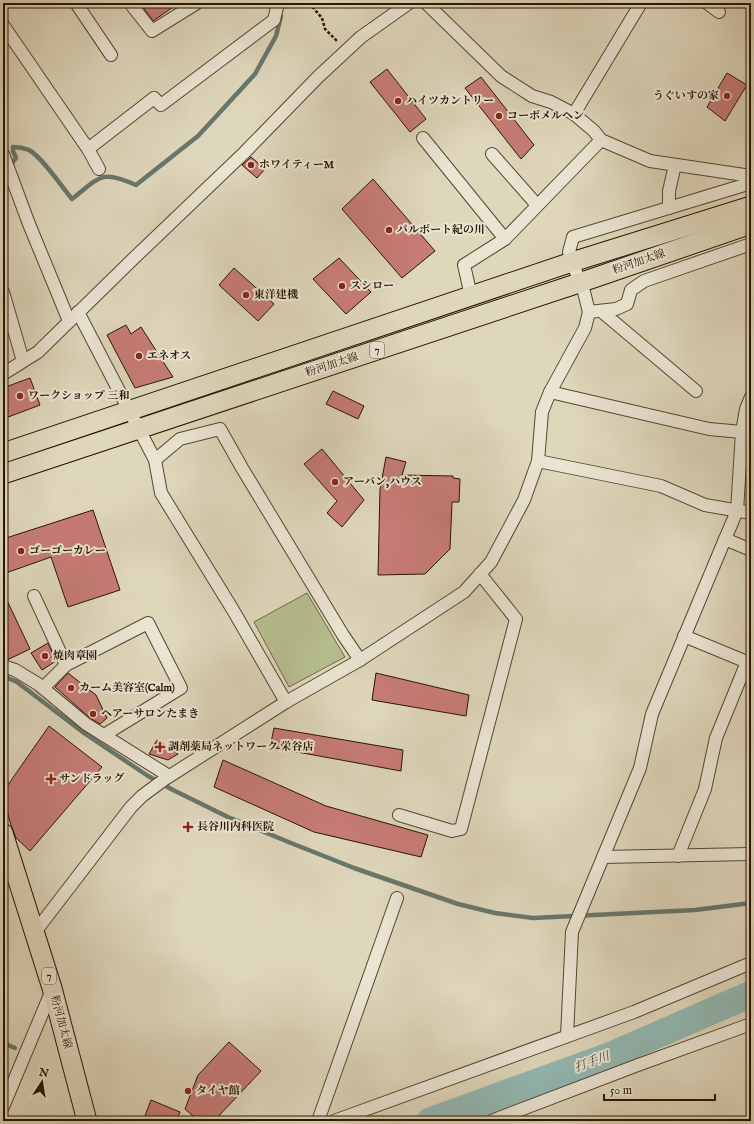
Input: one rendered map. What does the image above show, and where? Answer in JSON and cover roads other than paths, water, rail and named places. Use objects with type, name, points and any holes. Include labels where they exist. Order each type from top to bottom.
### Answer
[{"type":"main road","name":"粉河加太線","points":[[3,453],[572,262],[751,206]]},
{"type":"main road","name":"粉河加太線","points":[[3,474],[579,283],[751,224]]},
{"type":"main road","name":"粉河加太線","points":[[3,833],[52,988],[87,1121]]},
{"type":"street","points":[[76,3],[111,55]]},
{"type":"street","points":[[130,3],[152,32],[197,3]]},
{"type":"street","points":[[3,374],[38,352],[245,152],[318,77],[362,37],[409,3]]},
{"type":"street","points":[[426,3],[501,76],[532,96],[551,102],[574,114],[594,131],[601,140],[650,161],[751,177]]},
{"type":"street","points":[[574,114],[641,3]]},
{"type":"street","points":[[707,3],[719,12]]},
{"type":"street","points":[[88,149],[154,98],[161,105],[268,25],[274,20],[275,4]]},
{"type":"street","points":[[3,25],[88,149],[99,169]]},
{"type":"street","points":[[423,138],[505,239]]},
{"type":"street","points":[[471,296],[464,265],[505,239],[601,140]]},
{"type":"street","points":[[3,154],[29,224],[73,317],[130,410],[155,460],[162,493],[233,610],[286,702]]},
{"type":"street","points":[[492,154],[537,205]]},
{"type":"street","points":[[669,208],[669,191],[675,165]]},
{"type":"street","points":[[696,391],[595,311],[579,283],[569,252],[573,237],[669,208],[751,177]]},
{"type":"street","points":[[595,311],[616,309],[627,304],[631,290],[644,280],[751,244]]},
{"type":"street","points":[[3,292],[23,361]]},
{"type":"street","points":[[35,932],[131,807],[142,796],[163,780],[286,702],[360,660],[464,592],[491,562],[524,500],[538,461],[542,412],[550,392],[595,311]]},
{"type":"street","points":[[550,392],[709,429],[742,432]]},
{"type":"street","points":[[567,1036],[572,932],[640,768],[652,714],[737,511],[742,432],[746,409],[751,397]]},
{"type":"street","points":[[155,460],[180,438],[220,429],[360,660]]},
{"type":"street","points":[[538,461],[661,486],[705,505],[751,513]]},
{"type":"street","points":[[725,539],[751,550]]},
{"type":"street","points":[[399,815],[452,832],[461,829],[516,619],[480,574]]},
{"type":"street","points":[[34,596],[66,665]]},
{"type":"street","points":[[43,688],[66,665],[148,623],[181,688],[104,735]]},
{"type":"street","points":[[678,856],[705,789],[716,738],[749,661],[684,636]]},
{"type":"street","points":[[3,666],[15,670],[43,688],[86,724],[104,735],[163,780]]},
{"type":"street","points":[[603,857],[751,854]]},
{"type":"street","points":[[318,1121],[397,898]]},
{"type":"street","points":[[334,1121],[634,1012],[751,963]]},
{"type":"street","points":[[3,1108],[52,988]]},
{"type":"street","points":[[492,1121],[638,1065],[751,1024]]},
{"type":"waterway","points":[[13,162],[16,158],[13,147],[29,150],[46,165],[72,199],[89,185],[101,178],[115,177],[136,185],[198,136],[255,74],[276,36],[281,16]]},
{"type":"waterway","points":[[3,676],[17,682],[84,733],[148,776],[173,790],[228,817],[291,843],[354,868],[458,904],[495,913],[533,918],[695,910],[751,903]]},
{"type":"waterway","name":"打手川","points":[[430,1121],[609,1056],[751,994]]},
{"type":"waterway","points":[[3,1043],[15,1048]]},
{"type":"place","name":"うぐいすの家","points":[[727,96]]},
{"type":"place","name":"ハイツカントリー","points":[[398,101]]},
{"type":"place","name":"コーポメルヘン","points":[[499,116]]},
{"type":"place","name":"ホワイティーM","points":[[251,165]]},
{"type":"place","name":"パルポート紀の川","points":[[389,230]]},
{"type":"place","name":"スシロー","points":[[342,286]]},
{"type":"place","name":"東洋建機","points":[[246,295]]},
{"type":"place","name":"エネオス","points":[[139,356]]},
{"type":"place","name":"ワークショップ 三和","points":[[20,396]]},
{"type":"place","name":"アーバン,ハウス","points":[[335,482]]},
{"type":"place","name":"ゴーゴーカレー","points":[[21,551]]},
{"type":"place","name":"焼肉章園","points":[[45,656]]},
{"type":"place","name":"カーム美容室(Calm)","points":[[71,688]]},
{"type":"place","name":"ヘアーサロンたまき","points":[[93,714]]},
{"type":"place","name":"調剤薬局ネットワーク 栄谷店","points":[[160,747]]},
{"type":"place","name":"サンドラッグ","points":[[51,779]]},
{"type":"place","name":"長谷川内科医院","points":[[188,827]]},
{"type":"place","name":"タイヤ館","points":[[188,1091]]}]
